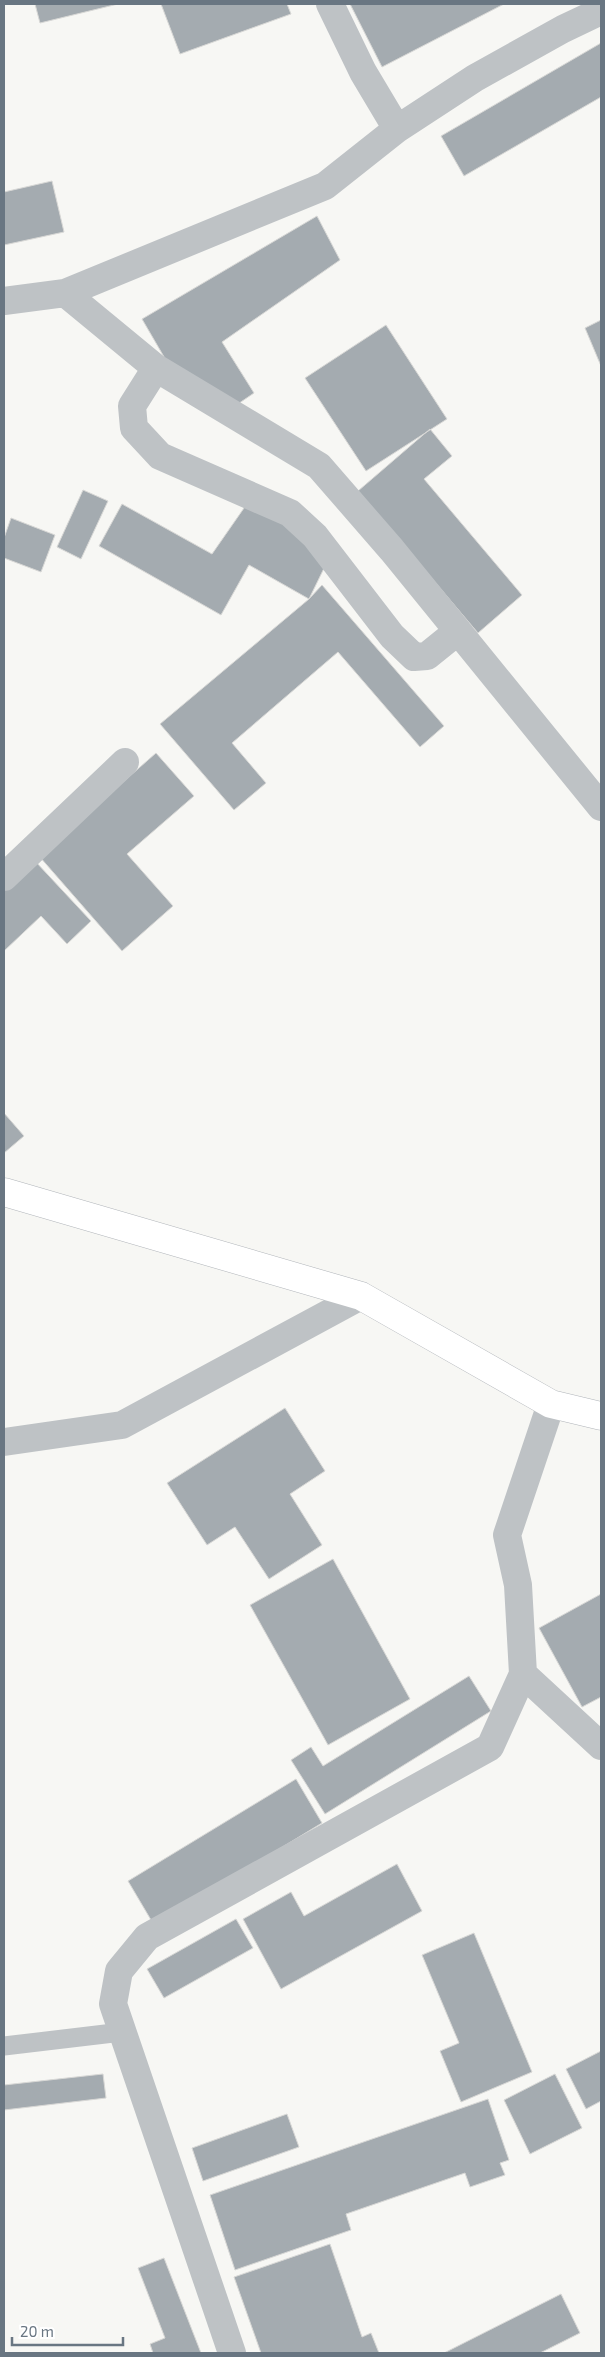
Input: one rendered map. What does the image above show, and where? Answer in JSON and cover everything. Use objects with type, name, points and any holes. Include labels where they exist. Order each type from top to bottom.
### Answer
[{"type":"street","points":[[330,4],[363,72],[396,129]]},
{"type":"street","points":[[4,301],[65,293],[325,186],[396,129],[475,78],[601,10]]},
{"type":"street","points":[[65,293],[156,368],[319,466],[392,550],[601,807]]},
{"type":"street","points":[[156,368],[132,406],[134,428],[160,456],[290,513],[315,536],[392,636],[414,658],[427,656],[458,631]]},
{"type":"street","points":[[4,877],[125,762]]},
{"type":"street","points":[[4,1192],[361,1296],[551,1404],[601,1416]]},
{"type":"street","points":[[4,1442],[122,1425],[361,1296]]},
{"type":"street","points":[[232,2353],[113,2004],[119,1971],[147,1937],[490,1747],[523,1674],[518,1585],[507,1535],[551,1404]]},
{"type":"street","points":[[523,1674],[601,1746]]},
{"type":"lane","points":[[4,2046],[122,2032]]},
{"type":"building","points":[[35,4],[118,4],[40,23]]},
{"type":"building","points":[[161,4],[287,4],[291,14],[180,54]]},
{"type":"building","points":[[350,4],[504,4],[382,67]]},
{"type":"building","points":[[601,43],[601,97],[464,176],[441,136]]},
{"type":"building","points":[[52,181],[64,232],[4,245],[4,192]]},
{"type":"building","points":[[317,216],[340,260],[222,342],[254,393],[232,408],[167,362],[142,319]]},
{"type":"building","points":[[601,320],[601,366],[585,328]]},
{"type":"building","points":[[386,325],[447,419],[366,471],[305,378]]},
{"type":"building","points":[[430,429],[452,456],[424,479],[522,595],[478,633],[358,491]]},
{"type":"building","points":[[83,490],[108,501],[81,559],[57,547]]},
{"type":"building","points":[[251,498],[328,560],[309,599],[249,565],[221,615],[99,546],[122,504],[212,554]]},
{"type":"building","points":[[11,518],[55,535],[41,572],[4,558],[4,538]]},
{"type":"building","points":[[322,585],[444,726],[420,747],[338,652],[232,743],[266,783],[234,810],[160,724],[309,599]]},
{"type":"building","points":[[156,753],[194,796],[127,854],[173,906],[122,951],[39,856]]},
{"type":"building","points":[[35,861],[91,921],[67,944],[41,916],[4,951],[4,890]]},
{"type":"building","points":[[4,1113],[24,1136],[4,1153]]},
{"type":"building","points":[[285,1408],[325,1471],[290,1494],[322,1545],[269,1579],[235,1527],[207,1545],[167,1483]]},
{"type":"building","points":[[333,1559],[410,1699],[328,1745],[250,1605]]},
{"type":"building","points":[[601,1594],[601,1697],[582,1707],[539,1628]]},
{"type":"building","points":[[469,1676],[491,1711],[325,1814],[291,1760],[311,1747],[323,1766]]},
{"type":"building","points":[[296,1779],[322,1823],[154,1925],[128,1881]]},
{"type":"building","points":[[397,1864],[422,1911],[281,1989],[243,1919],[291,1892],[304,1916]]},
{"type":"building","points":[[236,1919],[253,1948],[164,1998],[147,1969]]},
{"type":"building","points":[[474,1933],[532,2072],[461,2102],[440,2051],[459,2043],[422,1955]]},
{"type":"building","points":[[601,2051],[601,2101],[586,2109],[566,2069]]},
{"type":"building","points":[[103,2074],[106,2098],[4,2110],[4,2085]]},
{"type":"building","points":[[555,2074],[582,2128],[530,2154],[504,2100]]},
{"type":"building","points":[[488,2099],[509,2160],[500,2163],[505,2175],[470,2187],[465,2173],[346,2214],[351,2230],[235,2270],[210,2195]]},
{"type":"building","points":[[287,2114],[299,2147],[203,2181],[192,2148]]},
{"type":"building","points":[[330,2244],[362,2337],[371,2333],[379,2353],[261,2353],[234,2277]]},
{"type":"building","points":[[164,2258],[201,2353],[153,2353],[150,2344],[165,2338],[138,2268]]},
{"type":"building","points":[[561,2294],[580,2333],[540,2353],[444,2353]]}]
